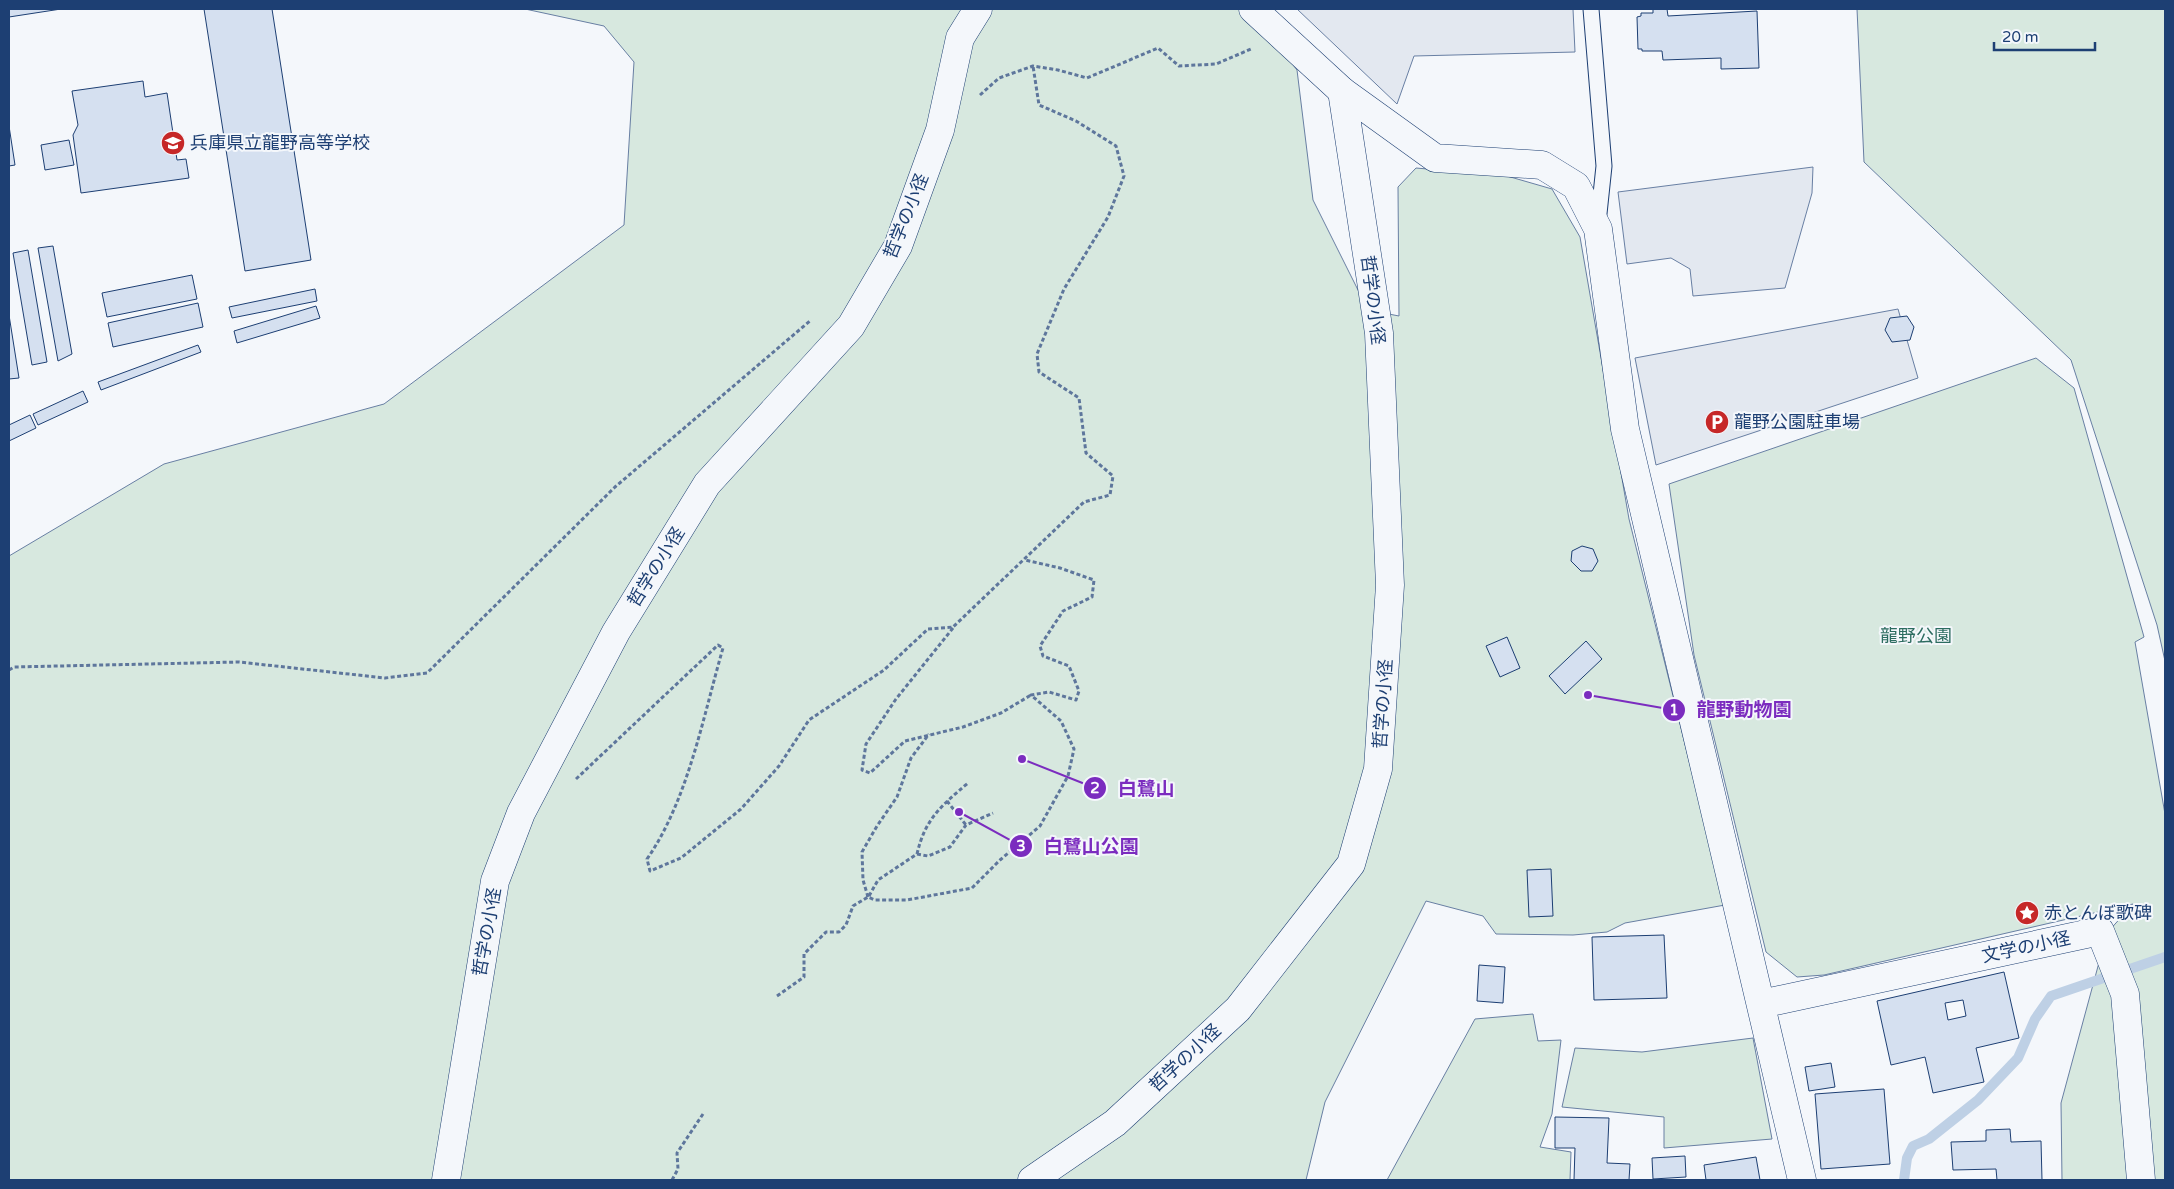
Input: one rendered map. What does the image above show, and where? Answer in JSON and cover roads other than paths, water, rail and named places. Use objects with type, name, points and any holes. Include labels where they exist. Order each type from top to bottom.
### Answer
[{"type":"street","name":"哲学の小径","points":[[446,1180],[496,881],[521,814],[616,632],[707,484],[851,326],[898,246],[940,130],[960,38],[978,9]]},
{"type":"street","points":[[1263,18],[1342,90],[1435,158],[1542,165],[1576,186],[1598,229],[1625,430],[1802,1180]]},
{"type":"street","name":"哲学の小径","points":[[1032,1180],[1115,1123],[1238,1009],[1351,864],[1378,769],[1390,585],[1379,333],[1342,90]]},
{"type":"street","name":"文学の小径","points":[[1761,1004],[2100,931],[2125,994],[2141,1180]]},
{"type":"lane","points":[[1591,9],[1604,166],[1598,229]]},
{"type":"waterway","points":[[1904,1180],[1907,1158],[1913,1146],[1929,1139],[1978,1100],[2018,1058],[2035,1019],[2051,996],[2165,957]]},
{"type":"place","name":"兵庫県立龍野高等学校","points":[[173,143]]},
{"type":"place","name":"龍野公園駐車場","points":[[1717,422]]},
{"type":"place","name":"龍野動物園","points":[[1588,695]]},
{"type":"place","name":"白鷺山","points":[[1022,759]]},
{"type":"place","name":"白鷺山公園","points":[[959,812]]},
{"type":"place","name":"赤とんぼ歌碑","points":[[2027,913]]},
{"type":"park label","name":"龍野公園","points":[[1916,636]]}]
